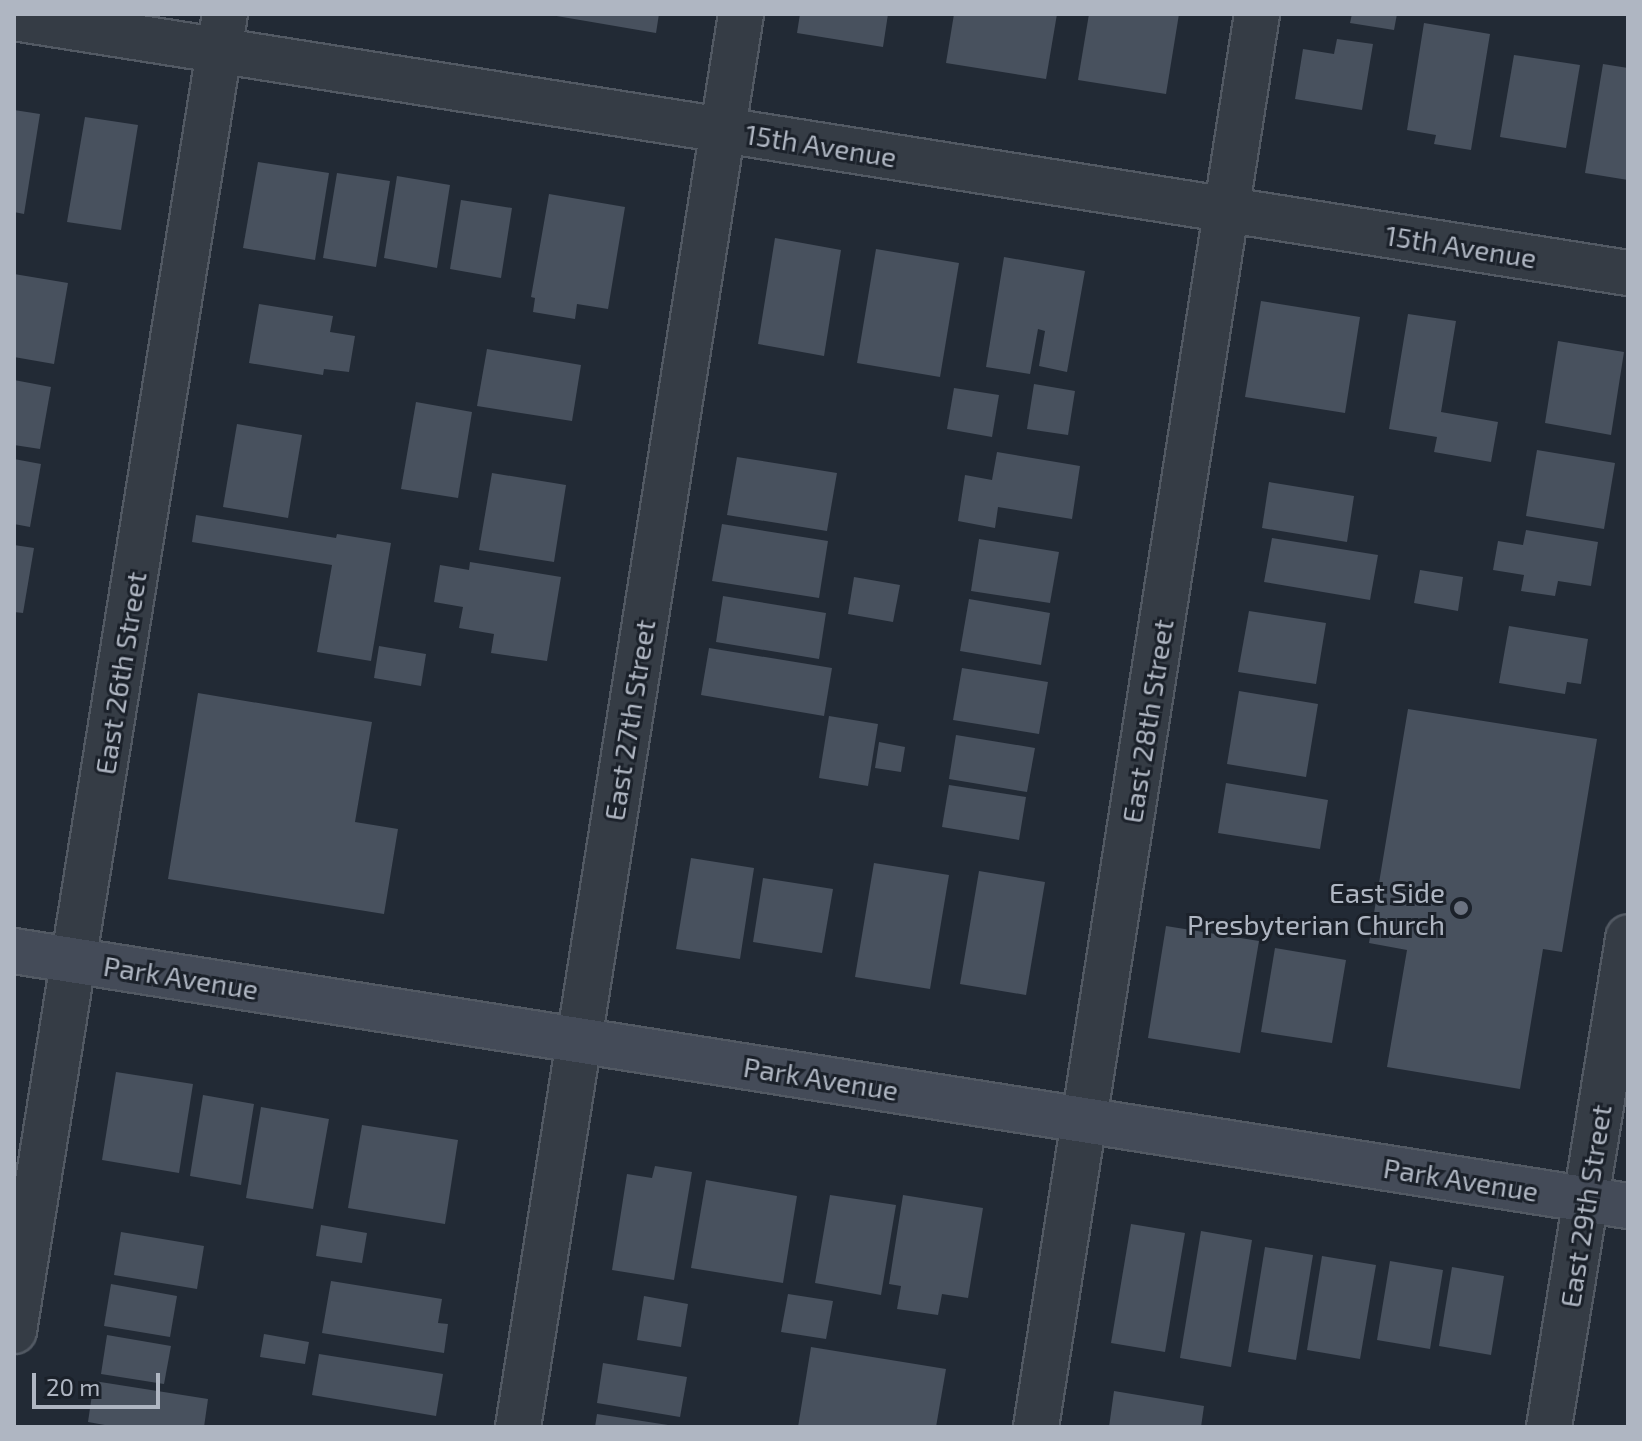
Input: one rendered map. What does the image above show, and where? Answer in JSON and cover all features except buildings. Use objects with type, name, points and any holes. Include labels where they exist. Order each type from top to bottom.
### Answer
[{"type":"street","name":"East 27th Street","points":[[518,1427],[741,14]]},
{"type":"street","name":"East 28th Street","points":[[1036,1427],[1257,14]]},
{"type":"street","name":"15th Avenue","points":[[14,18],[222,32],[722,130],[1628,273]]},
{"type":"street","name":"East 26th Street","points":[[14,1331],[222,32]]},
{"type":"street","name":"East 29th Street","points":[[1549,1427],[1628,937]]},
{"type":"street","name":"Park Avenue","points":[[14,951],[1628,1206]]},
{"type":"place","name":"East Side Presbyterian Church","points":[[1461,908]]}]
